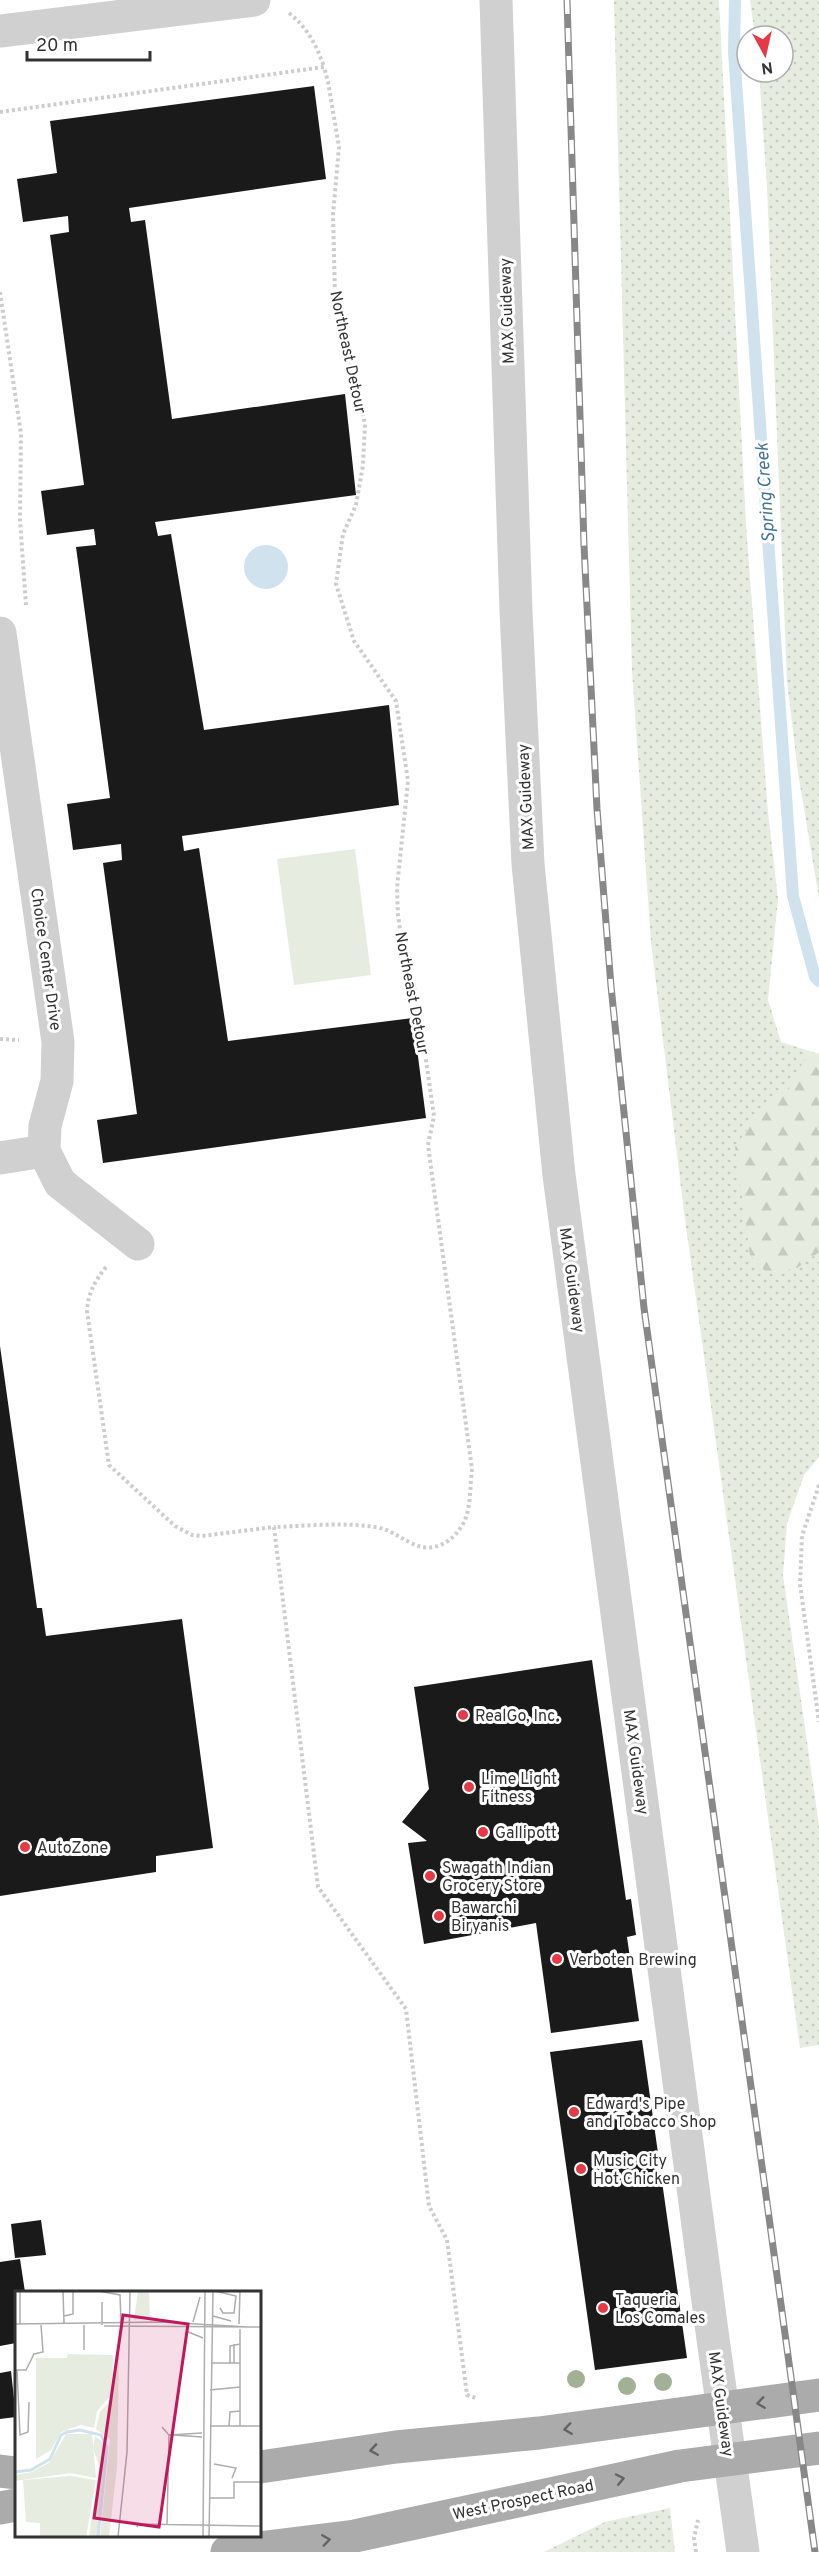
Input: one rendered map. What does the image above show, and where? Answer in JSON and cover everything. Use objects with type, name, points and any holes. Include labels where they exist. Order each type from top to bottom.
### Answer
[{"type":"main road","points":[[261,2467],[396,2446],[538,2433],[819,2395]]},
{"type":"main road","name":"West Prospect Road","points":[[227,2552],[354,2536],[680,2466],[819,2448]]},
{"type":"main road","points":[[0,2470],[15,2473]]},
{"type":"main road","points":[[0,2508],[15,2505]]},
{"type":"street","points":[[0,32],[254,0]]},
{"type":"street","name":"MAX Guideway","points":[[495,0],[516,611],[528,864],[559,1175],[743,2552]]},
{"type":"street","name":"Choice Center Drive","points":[[0,633],[58,1042],[57,1081],[45,1126],[44,1151]]},
{"type":"street","points":[[0,1158],[44,1151],[60,1183],[125,1252]]},
{"type":"path","name":"Northeast Detour","points":[[125,1252],[95,1281],[88,1298],[87,1311],[109,1465],[175,1526],[192,1535],[202,1536],[274,1527],[338,1525],[377,1527],[414,1544],[430,1548],[444,1544],[454,1535],[465,1519],[472,1469],[428,1145],[434,1116],[416,991],[406,975],[398,915],[397,888],[408,781],[396,701],[354,642],[336,584],[344,534],[358,495],[363,465],[365,424],[335,295],[333,215],[339,147],[328,82],[318,50],[301,22],[287,11]]},
{"type":"path","points":[[0,112],[324,67]]},
{"type":"path","points":[[0,1039],[21,1040]]},
{"type":"path","points":[[819,1485],[802,1536],[800,1584],[819,1722]]},
{"type":"path","points":[[274,1527],[318,1887],[406,2009],[429,2206],[447,2240],[466,2395]]},
{"type":"green space","points":[[614,0],[719,0],[746,525],[768,812],[778,899],[768,1000],[781,1042],[819,1054],[819,1457],[804,1475],[787,1524],[783,1575],[819,1825],[819,2045],[800,2048],[684,1212],[651,942],[632,671]]},
{"type":"green space","points":[[750,0],[819,0],[819,898],[798,773],[787,681],[767,188],[760,84],[795,84],[795,24],[753,24]]},
{"type":"green space","points":[[355,849],[371,975],[294,985],[277,859]]},
{"type":"green space","points":[[808,1051],[819,1054],[819,1252],[797,1268],[768,1274],[750,1255],[735,1147],[760,1112],[791,1087]]},
{"type":"green space","points":[[670,2508],[675,2552],[544,2552],[605,2522]]},
{"type":"water","points":[[266,545],[281,552],[288,567],[281,582],[266,589],[251,582],[244,567],[251,552]]},
{"type":"building","points":[[314,86],[326,179],[129,208],[131,222],[145,220],[172,419],[345,394],[356,495],[155,522],[158,536],[171,534],[204,730],[389,705],[399,805],[182,836],[184,851],[199,848],[228,1041],[413,1018],[426,1118],[103,1163],[97,1120],[137,1114],[103,863],[122,860],[121,844],[73,850],[67,804],[110,798],[76,547],[96,545],[94,529],[47,535],[41,491],[84,485],[50,235],[69,232],[68,216],[23,222],[17,179],[57,173],[50,121]]},
{"type":"building","points":[[0,1346],[37,1608],[42,1608],[46,1636],[182,1619],[213,1848],[156,1856],[156,1872],[0,1896]]},
{"type":"building","points":[[592,1660],[626,1900],[631,1899],[636,1935],[627,1937],[639,2021],[551,2033],[536,1923],[424,1944],[408,1843],[427,1841],[402,1822],[429,1789],[414,1687]]},
{"type":"building","points":[[642,2040],[687,2358],[595,2370],[550,2052]]},
{"type":"building","points":[[41,2220],[46,2255],[15,2258],[11,2224]]},
{"type":"building","points":[[20,2259],[25,2291],[15,2291],[15,2343],[0,2346],[0,2262]]},
{"type":"building","points":[[11,2371],[15,2417],[0,2419],[0,2373]]},
{"type":"waterway","name":"Spring Creek","points":[[735,0],[734,52],[793,896],[815,977],[819,981]]},
{"type":"railway","points":[[567,0],[584,545],[597,809],[611,986],[644,1308],[815,2552]]},
{"type":"place","name":"RealGo, Inc.","points":[[463,1715]]},
{"type":"place","name":"Lime Light Fitness","points":[[469,1787]]},
{"type":"place","name":"Gallipott","points":[[483,1832]]},
{"type":"place","name":"AutoZone","points":[[25,1847]]},
{"type":"place","name":"Swagath Indian Grocery Store","points":[[430,1876]]},
{"type":"place","name":"Bawarchi Biryanis","points":[[439,1916]]},
{"type":"place","name":"Verboten Brewing","points":[[557,1959]]},
{"type":"place","name":"Edward's Pipe and Tobacco Shop","points":[[574,2112]]},
{"type":"place","name":"Music City Hot Chicken","points":[[581,2169]]},
{"type":"place","name":"Taqueria Los Comales","points":[[603,2308]]}]
